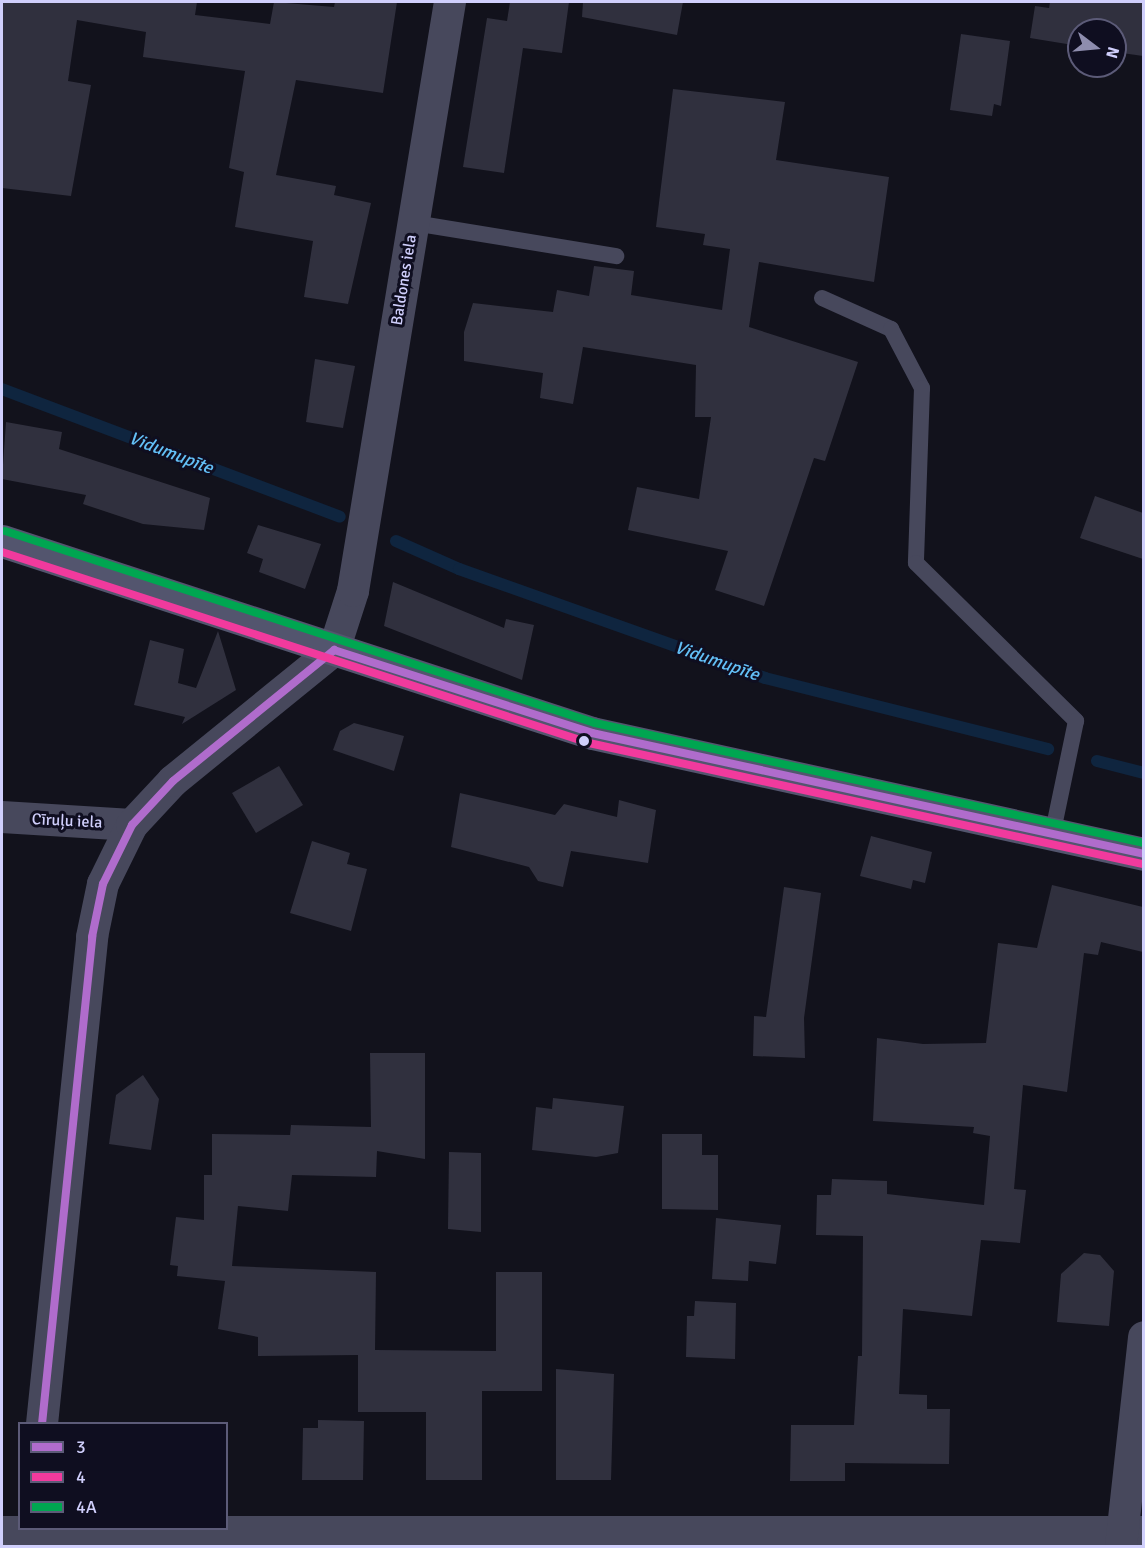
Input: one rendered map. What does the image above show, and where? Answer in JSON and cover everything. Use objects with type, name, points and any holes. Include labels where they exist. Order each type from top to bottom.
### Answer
[{"type":"street","name":"Baldones iela","points":[[334,650],[353,591],[450,2]]},
{"type":"street","points":[[2,541],[592,733],[1052,836],[1143,854]]},
{"type":"street","points":[[42,1422],[92,937],[103,884],[132,825],[173,781],[334,650]]},
{"type":"street","name":"Cīruļu iela","points":[[2,817],[132,825]]},
{"type":"street","points":[[23,1535],[1129,1537],[1143,1337]]},
{"type":"lane","points":[[414,223],[616,256]]},
{"type":"lane","points":[[822,298],[891,328],[922,388],[916,563],[1076,721],[1052,836]]},
{"type":"building","points":[[2,2],[197,2],[195,15],[270,24],[274,2],[334,7],[335,2],[397,2],[383,93],[296,80],[276,175],[336,186],[334,195],[371,203],[348,304],[304,297],[313,241],[235,227],[244,172],[229,168],[245,71],[143,57],[146,32],[77,20],[68,81],[91,85],[71,196],[2,188]]},
{"type":"building","points":[[510,2],[569,2],[562,53],[523,48],[504,173],[463,167],[487,18],[507,21]]},
{"type":"building","points":[[583,2],[683,2],[677,35],[582,17]]},
{"type":"building","points":[[1050,2],[1143,2],[1143,56],[1127,54],[1127,18],[1067,18],[1067,44],[1030,38],[1035,6],[1049,8]]},
{"type":"building","points":[[961,34],[1010,41],[1001,106],[994,104],[992,116],[950,110]]},
{"type":"building","points":[[673,89],[785,102],[776,160],[889,177],[874,282],[759,262],[749,327],[858,362],[825,461],[814,458],[764,606],[715,590],[728,551],[628,530],[637,487],[699,499],[711,417],[695,417],[696,365],[583,347],[573,404],[540,398],[543,373],[464,361],[464,332],[473,303],[553,312],[557,290],[589,296],[594,266],[634,271],[631,295],[722,310],[730,249],[703,245],[705,234],[656,227]]},
{"type":"building","points":[[315,359],[355,366],[343,428],[306,422]]},
{"type":"building","points":[[6,422],[62,432],[59,449],[210,498],[204,530],[143,524],[83,504],[86,495],[2,479]]},
{"type":"building","points":[[1095,496],[1143,513],[1143,559],[1080,538]]},
{"type":"building","points":[[258,525],[321,544],[305,589],[259,572],[263,559],[247,553]]},
{"type":"building","points":[[393,582],[504,628],[506,619],[534,625],[522,680],[384,626]]},
{"type":"building","points":[[218,631],[236,690],[182,724],[185,717],[134,705],[150,640],[184,649],[178,683],[196,688]]},
{"type":"building","points":[[354,723],[404,736],[394,771],[333,750],[340,731]]},
{"type":"building","points":[[279,766],[303,805],[256,833],[232,793]]},
{"type":"building","points":[[460,793],[555,815],[564,804],[617,817],[619,800],[656,810],[648,863],[571,851],[563,887],[538,881],[529,867],[451,847]]},
{"type":"building","points":[[871,836],[932,852],[925,883],[913,880],[911,889],[860,876]]},
{"type":"building","points":[[312,841],[350,853],[347,864],[367,869],[351,931],[290,913]]},
{"type":"building","points":[[1052,885],[1143,907],[1143,952],[1101,942],[1098,955],[1084,953],[1067,1092],[1023,1085],[1014,1189],[1026,1190],[1020,1243],[981,1240],[972,1316],[903,1309],[899,1394],[927,1395],[927,1409],[950,1409],[949,1464],[845,1463],[845,1481],[790,1481],[791,1425],[854,1425],[858,1356],[862,1356],[863,1236],[816,1235],[817,1195],[831,1195],[832,1179],[887,1181],[887,1194],[984,1205],[990,1136],[973,1133],[974,1127],[873,1121],[877,1038],[923,1044],[986,1043],[998,943],[1037,948]]},
{"type":"building","points":[[784,887],[821,893],[804,1018],[805,1058],[753,1056],[754,1016],[766,1017]]},
{"type":"building","points":[[370,1053],[425,1053],[425,1159],[377,1151],[376,1177],[292,1175],[288,1211],[238,1206],[232,1266],[376,1272],[375,1350],[496,1351],[496,1272],[542,1272],[542,1391],[482,1391],[482,1480],[426,1480],[426,1412],[358,1412],[358,1355],[258,1356],[258,1337],[218,1329],[225,1281],[177,1276],[178,1266],[170,1265],[176,1217],[204,1220],[204,1175],[212,1175],[212,1134],[290,1135],[291,1125],[371,1127]]},
{"type":"building","points":[[143,1075],[159,1099],[151,1150],[109,1144],[116,1095]]},
{"type":"building","points":[[553,1098],[624,1106],[618,1153],[596,1157],[532,1150],[536,1107],[552,1109]]},
{"type":"building","points":[[662,1134],[702,1134],[702,1155],[718,1155],[718,1210],[662,1209]]},
{"type":"building","points":[[449,1152],[481,1153],[481,1232],[448,1229]]},
{"type":"building","points":[[716,1218],[781,1225],[776,1264],[749,1261],[748,1281],[712,1279]]},
{"type":"building","points":[[1084,1253],[1100,1255],[1114,1271],[1109,1326],[1057,1322],[1061,1274]]},
{"type":"building","points":[[695,1301],[736,1303],[735,1359],[686,1357],[687,1316],[694,1316]]},
{"type":"building","points":[[556,1369],[614,1374],[611,1480],[556,1480]]},
{"type":"building","points":[[318,1420],[364,1421],[363,1480],[302,1480],[303,1428],[318,1428]]},
{"type":"waterway","name":"Vidumupīte","points":[[2,389],[340,517]]},
{"type":"waterway","name":"Vidumupīte","points":[[396,541],[459,569],[765,678],[1048,749]]},
{"type":"waterway","name":"Vidumupīte","points":[[1097,761],[1144,773]]},
{"type":"transit line","name":"4A","points":[[5,531],[595,723],[1144,843]]},
{"type":"transit line","name":"4","points":[[2,552],[589,743],[1142,864]]},
{"type":"transit line","name":"3","points":[[334,650],[592,733],[1144,854]]},
{"type":"transit line","name":"3","points":[[42,1422],[92,937],[103,884],[132,825],[173,781],[334,650]]}]
